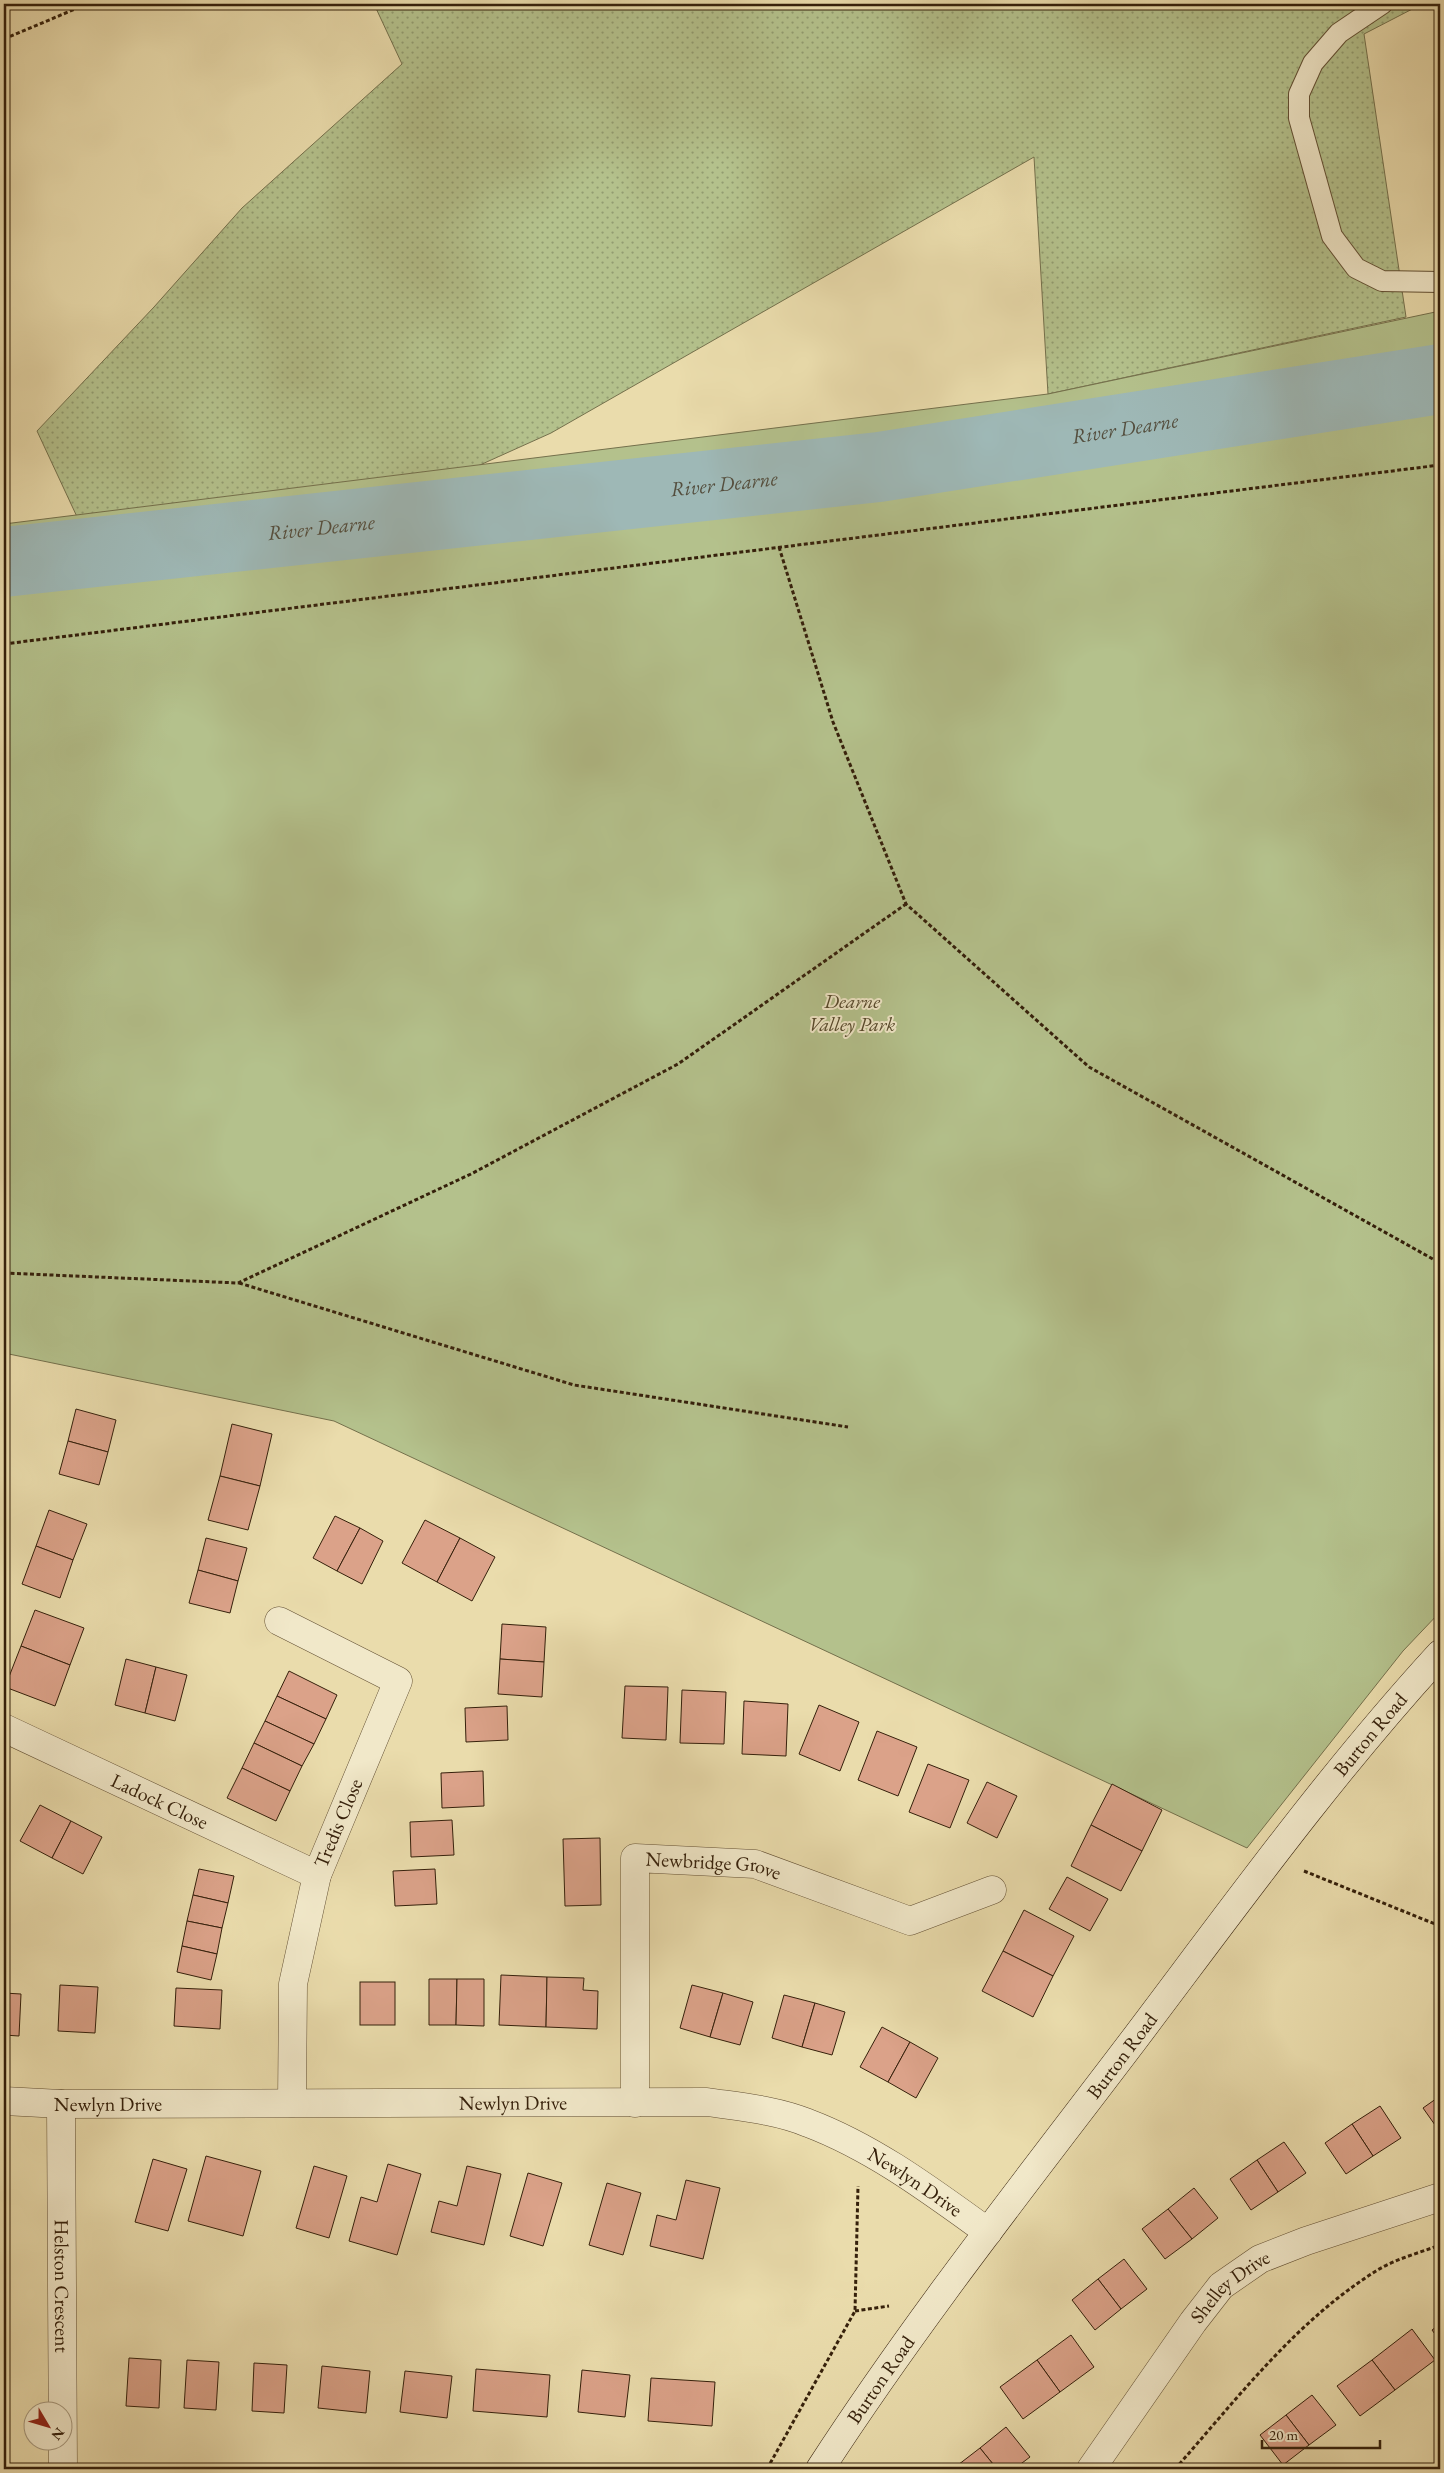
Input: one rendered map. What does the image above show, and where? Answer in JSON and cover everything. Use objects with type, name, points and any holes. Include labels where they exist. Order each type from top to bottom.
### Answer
[{"type":"street","name":"Tredis Close","points":[[279,1621],[398,1681],[317,1875],[293,1984],[292,2103]]},
{"type":"street","name":"Burton Road","points":[[820,2469],[874,2385],[1272,1858],[1390,1709],[1440,1654]]},
{"type":"street","name":"Ladock Close","points":[[4,1728],[317,1875]]},
{"type":"street","name":"Newbridge Grove","points":[[635,2103],[635,1858],[755,1864],[910,1921],[992,1890]]},
{"type":"street","name":"Newlyn Drive","points":[[4,2101],[61,2104],[707,2102],[764,2110],[808,2123],[859,2147],[908,2174],[988,2232]]},
{"type":"street","name":"Helston Crescent","points":[[61,2104],[63,2469]]},
{"type":"street","name":"Shelley Drive","points":[[1091,2469],[1192,2322],[1221,2286],[1270,2255],[1440,2196]]},
{"type":"lane","points":[[1382,4],[1339,33],[1313,63],[1299,94],[1299,118],[1332,236],[1356,268],[1382,281],[1440,282]]},
{"type":"path","points":[[4,39],[88,4]]},
{"type":"path","points":[[4,644],[1440,464]]},
{"type":"path","points":[[779,547],[834,722],[906,904],[1089,1067],[1440,1263]]},
{"type":"path","points":[[238,1283],[471,1174],[678,1064],[906,904]]},
{"type":"path","points":[[4,1273],[238,1283],[574,1385],[848,1427]]},
{"type":"path","points":[[1272,1858],[1440,1926]]},
{"type":"path","points":[[767,2469],[856,2311],[859,2147]]},
{"type":"path","points":[[1175,2469],[1268,2363],[1323,2310],[1377,2270],[1440,2245]]},
{"type":"green space","points":[[374,4],[1422,4],[1364,34],[1406,317],[1048,394],[1034,157],[551,433],[127,624],[37,431],[154,307],[242,208],[402,64]]},
{"type":"green space","name":"Dearne Valley Park","points":[[1440,311],[1440,1612],[1403,1651],[1247,1848],[334,1421],[4,1353],[4,524],[1048,394]]},
{"type":"building","points":[[76,1409],[116,1420],[108,1452],[68,1441]]},
{"type":"building","points":[[232,1424],[272,1434],[260,1486],[220,1476]]},
{"type":"building","points":[[68,1441],[108,1452],[99,1485],[59,1474]]},
{"type":"building","points":[[220,1476],[260,1486],[248,1530],[208,1520]]},
{"type":"building","points":[[49,1510],[87,1524],[73,1560],[36,1546]]},
{"type":"building","points":[[335,1516],[360,1528],[337,1571],[313,1558]]},
{"type":"building","points":[[425,1520],[460,1538],[437,1582],[402,1563]]},
{"type":"building","points":[[360,1528],[383,1541],[362,1584],[337,1571]]},
{"type":"building","points":[[206,1538],[247,1548],[238,1581],[198,1570]]},
{"type":"building","points":[[460,1538],[495,1557],[472,1601],[437,1582]]},
{"type":"building","points":[[36,1546],[73,1560],[60,1598],[22,1584]]},
{"type":"building","points":[[198,1570],[238,1581],[230,1613],[189,1603]]},
{"type":"building","points":[[35,1610],[84,1628],[70,1665],[21,1646]]},
{"type":"building","points":[[502,1624],[546,1627],[544,1662],[500,1659]]},
{"type":"building","points":[[21,1646],[70,1665],[55,1706],[5,1687]]},
{"type":"building","points":[[126,1659],[156,1667],[145,1713],[115,1705]]},
{"type":"building","points":[[500,1659],[544,1662],[542,1697],[498,1694]]},
{"type":"building","points":[[156,1667],[187,1675],[175,1721],[145,1713]]},
{"type":"building","points":[[289,1671],[337,1695],[326,1719],[277,1696]]},
{"type":"building","points":[[625,1686],[668,1687],[666,1740],[622,1738]]},
{"type":"building","points":[[682,1690],[726,1692],[724,1744],[680,1743]]},
{"type":"building","points":[[277,1696],[326,1719],[314,1744],[265,1721]]},
{"type":"building","points":[[744,1701],[788,1704],[786,1756],[742,1754]]},
{"type":"building","points":[[819,1705],[859,1722],[840,1771],[799,1754]]},
{"type":"building","points":[[507,1706],[508,1740],[466,1742],[465,1708]]},
{"type":"building","points":[[265,1721],[314,1744],[302,1766],[254,1743]]},
{"type":"building","points":[[877,1731],[917,1747],[898,1796],[858,1780]]},
{"type":"building","points":[[254,1743],[302,1766],[290,1791],[242,1768]]},
{"type":"building","points":[[928,1764],[969,1780],[950,1828],[909,1812]]},
{"type":"building","points":[[242,1768],[290,1791],[276,1821],[227,1798]]},
{"type":"building","points":[[483,1771],[484,1806],[442,1808],[441,1773]]},
{"type":"building","points":[[987,1782],[1017,1796],[997,1838],[967,1823]]},
{"type":"building","points":[[1112,1784],[1162,1810],[1142,1851],[1091,1825]]},
{"type":"building","points":[[40,1805],[71,1821],[52,1858],[20,1841]]},
{"type":"building","points":[[452,1820],[454,1855],[411,1857],[410,1822]]},
{"type":"building","points":[[71,1821],[102,1837],[83,1874],[52,1858]]},
{"type":"building","points":[[1091,1825],[1142,1851],[1121,1891],[1071,1866]]},
{"type":"building","points":[[600,1838],[601,1905],[565,1906],[563,1839]]},
{"type":"building","points":[[199,1869],[234,1876],[228,1903],[193,1895]]},
{"type":"building","points":[[435,1869],[437,1904],[395,1906],[393,1871]]},
{"type":"building","points":[[1067,1877],[1108,1899],[1090,1931],[1049,1909]]},
{"type":"building","points":[[193,1895],[228,1903],[222,1928],[187,1921]]},
{"type":"building","points":[[1024,1910],[1074,1936],[1053,1976],[1003,1951]]},
{"type":"building","points":[[187,1921],[222,1928],[217,1954],[182,1946]]},
{"type":"building","points":[[182,1946],[217,1954],[211,1980],[177,1972]]},
{"type":"building","points":[[1003,1951],[1053,1976],[1033,2017],[982,1991]]},
{"type":"building","points":[[501,1975],[547,1977],[546,2027],[499,2025]]},
{"type":"building","points":[[547,1977],[584,1978],[583,1990],[598,1991],[597,2029],[546,2027]]},
{"type":"building","points":[[429,1979],[457,1979],[456,2025],[429,2025]]},
{"type":"building","points":[[457,1979],[484,1979],[484,2026],[456,2025]]},
{"type":"building","points":[[360,1982],[395,1982],[395,2025],[360,2025]]},
{"type":"building","points":[[60,1985],[98,1987],[95,2033],[58,2031]]},
{"type":"building","points":[[692,1985],[723,1993],[710,2037],[680,2028]]},
{"type":"building","points":[[176,1988],[222,1990],[220,2029],[174,2026]]},
{"type":"building","points":[[4,1993],[21,1994],[19,2036],[4,2035]]},
{"type":"building","points":[[723,1993],[753,2002],[740,2045],[710,2037]]},
{"type":"building","points":[[784,1995],[815,2003],[802,2047],[772,2038]]},
{"type":"building","points":[[815,2003],[845,2012],[832,2055],[802,2047]]},
{"type":"building","points":[[882,2027],[910,2042],[888,2082],[860,2067]]},
{"type":"building","points":[[910,2042],[938,2058],[916,2098],[888,2082]]},
{"type":"building","points":[[1440,2096],[1440,2132],[1423,2108]]},
{"type":"building","points":[[1380,2106],[1401,2138],[1373,2156],[1352,2124]]},
{"type":"building","points":[[1352,2124],[1373,2156],[1346,2174],[1325,2143]]},
{"type":"building","points":[[1284,2142],[1306,2173],[1278,2192],[1257,2160]]},
{"type":"building","points":[[206,2156],[261,2171],[243,2236],[188,2221]]},
{"type":"building","points":[[153,2159],[187,2169],[168,2231],[135,2222]]},
{"type":"building","points":[[1257,2160],[1278,2192],[1251,2210],[1230,2179]]},
{"type":"building","points":[[388,2164],[421,2174],[397,2255],[349,2241],[361,2197],[377,2202]]},
{"type":"building","points":[[314,2166],[347,2176],[329,2238],[296,2228]]},
{"type":"building","points":[[467,2166],[501,2174],[484,2245],[431,2232],[439,2201],[457,2206]]},
{"type":"building","points":[[528,2173],[562,2183],[543,2246],[510,2236]]},
{"type":"building","points":[[686,2180],[720,2188],[703,2259],[650,2246],[657,2215],[676,2220]]},
{"type":"building","points":[[607,2183],[641,2193],[623,2255],[589,2245]]},
{"type":"building","points":[[1194,2188],[1218,2218],[1192,2239],[1168,2209]]},
{"type":"building","points":[[1168,2209],[1192,2239],[1165,2259],[1142,2229]]},
{"type":"building","points":[[1124,2259],[1147,2289],[1121,2309],[1098,2279]]},
{"type":"building","points":[[1098,2279],[1121,2309],[1095,2330],[1072,2300]]},
{"type":"building","points":[[1440,2324],[1440,2341],[1432,2330]]},
{"type":"building","points":[[1412,2329],[1435,2360],[1395,2390],[1372,2360]]},
{"type":"building","points":[[1071,2335],[1094,2367],[1060,2392],[1037,2360]]},
{"type":"building","points":[[129,2358],[161,2360],[159,2408],[126,2406]]},
{"type":"building","points":[[187,2360],[219,2362],[216,2410],[184,2408]]},
{"type":"building","points":[[1037,2360],[1060,2392],[1023,2419],[1000,2387]]},
{"type":"building","points":[[1372,2360],[1395,2390],[1360,2416],[1337,2386]]},
{"type":"building","points":[[254,2363],[287,2365],[284,2413],[252,2411]]},
{"type":"building","points":[[322,2366],[370,2371],[366,2413],[318,2408]]},
{"type":"building","points":[[476,2369],[550,2375],[547,2417],[473,2411]]},
{"type":"building","points":[[582,2370],[630,2375],[625,2417],[578,2412]]},
{"type":"building","points":[[405,2371],[452,2376],[447,2418],[400,2412]]},
{"type":"building","points":[[651,2378],[715,2382],[712,2426],[648,2421]]},
{"type":"building","points":[[1312,2395],[1336,2425],[1309,2445],[1286,2415]]},
{"type":"building","points":[[1286,2415],[1309,2445],[1283,2465],[1260,2435]]},
{"type":"building","points":[[1006,2427],[1030,2457],[1014,2469],[997,2469],[980,2448]]},
{"type":"building","points":[[980,2448],[997,2469],[954,2468]]},
{"type":"waterway","name":"River Dearne","points":[[4,562],[879,467],[1440,379]]}]
